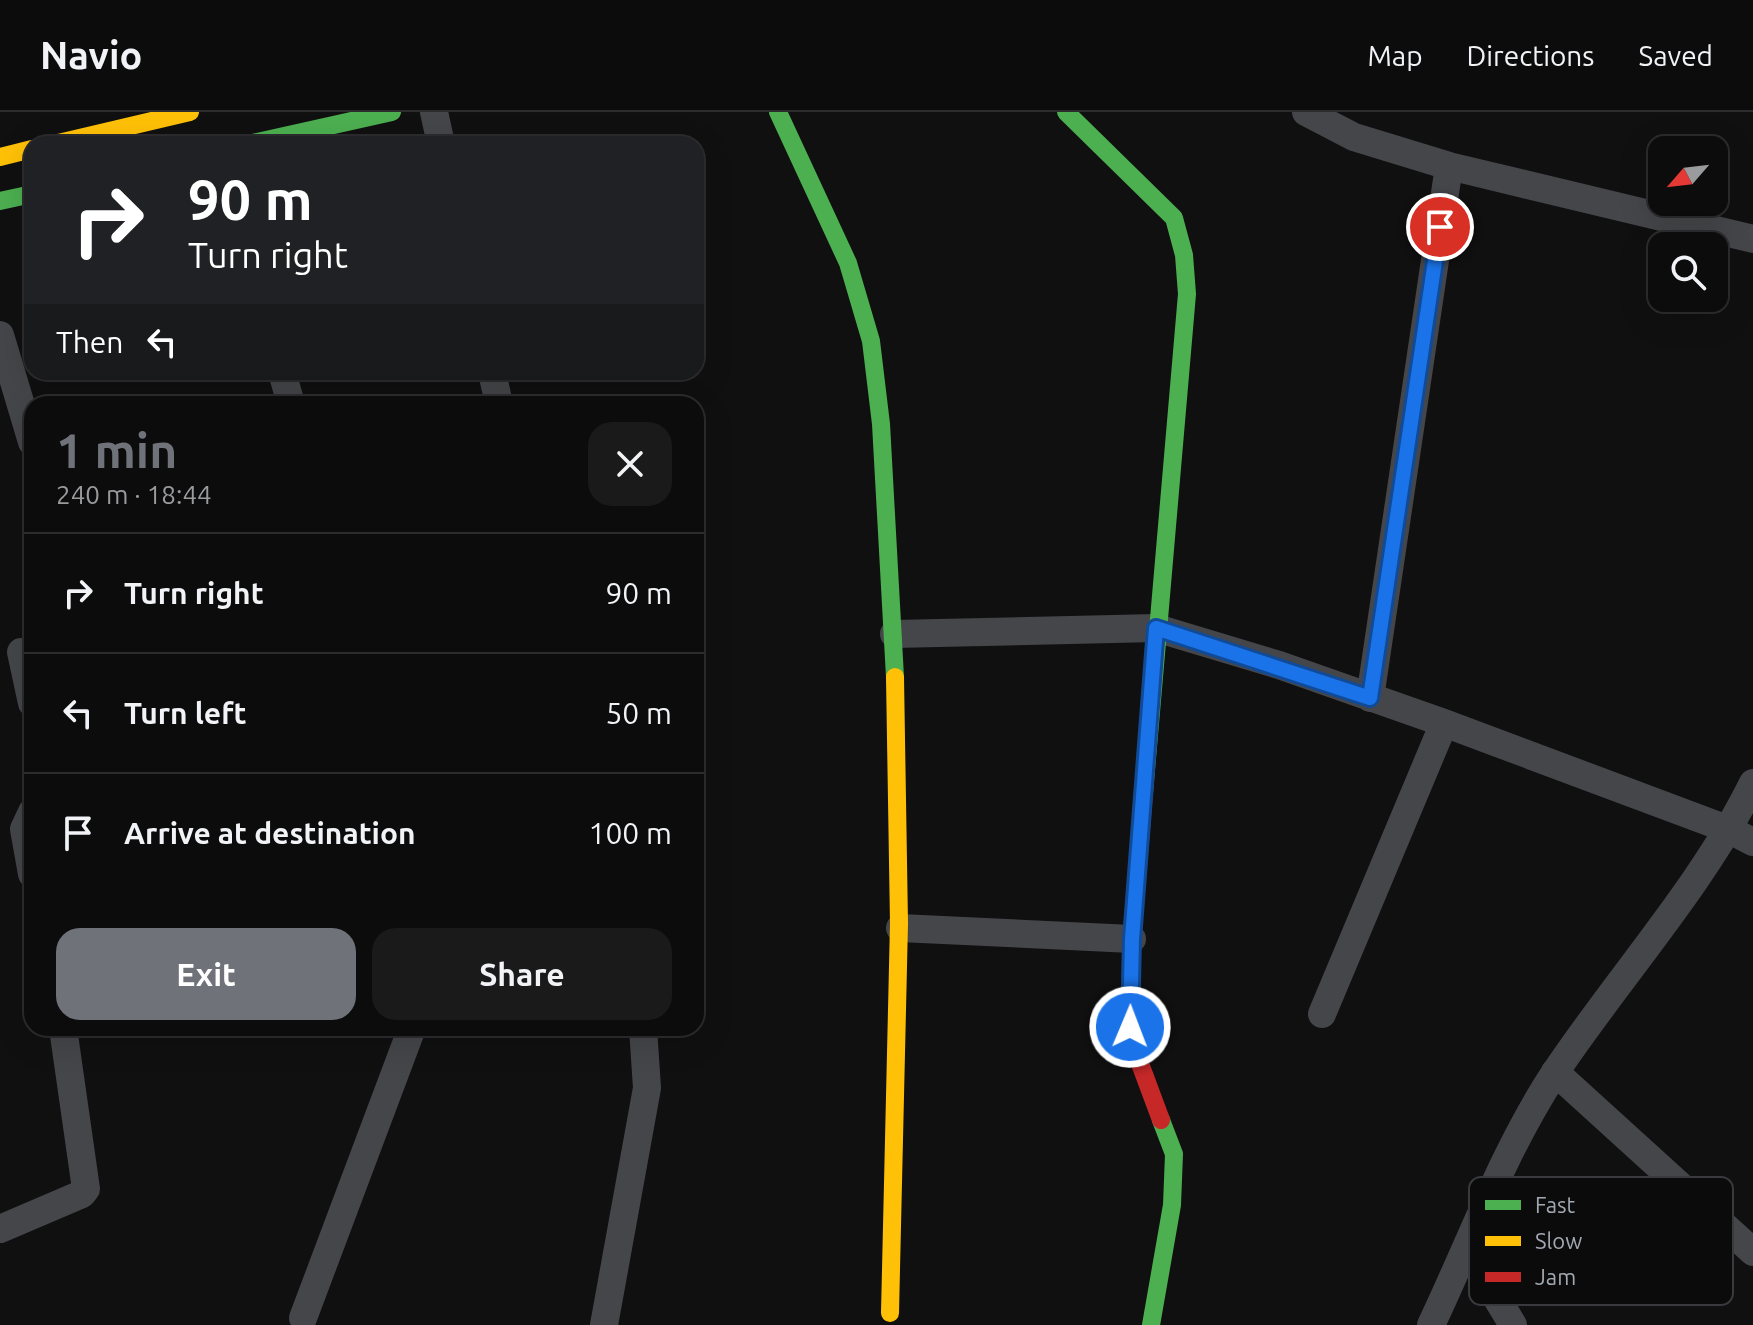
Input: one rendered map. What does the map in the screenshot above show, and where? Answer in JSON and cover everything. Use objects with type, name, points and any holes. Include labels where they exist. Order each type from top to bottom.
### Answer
[{"type":"street","points":[[88,136],[190,112]]},
{"type":"street","points":[[284,136],[392,112]]},
{"type":"street","points":[[434,112],[439,136]]},
{"type":"street","points":[[778,112],[839,245],[865,315],[874,366],[894,634],[900,928],[890,1313]]},
{"type":"street","points":[[1066,112],[1174,218],[1183,240],[1187,294],[1156,628],[1132,939],[1132,1042],[1174,1154],[1172,1205],[1151,1325]]},
{"type":"street","points":[[1306,112],[1354,137],[1449,166],[1753,239]]},
{"type":"street","points":[[0,157],[24,151]]},
{"type":"street","points":[[1370,698],[1449,166]]},
{"type":"street","points":[[0,201],[24,196]]},
{"type":"street","points":[[0,335],[24,415]]},
{"type":"street","points":[[894,634],[1156,628],[1444,723],[1742,836]]},
{"type":"street","points":[[18,653],[24,674]]},
{"type":"street","points":[[1322,1014],[1444,723]]},
{"type":"street","points":[[1497,1177],[1555,1072],[1742,836],[1753,783]]},
{"type":"street","points":[[900,928],[1132,939]]},
{"type":"street","points":[[0,1229],[82,1194],[86,1189],[64,1036]]},
{"type":"street","points":[[303,1318],[409,1036]]},
{"type":"street","points":[[604,1325],[647,1088],[644,1036]]},
{"type":"street","points":[[1555,1072],[1670,1177]]},
{"type":"street","points":[[1733,1234],[1753,1252]]},
{"type":"street","points":[[1431,1325],[1469,1244]]},
{"type":"street","points":[[1501,1305],[1513,1325]]},
{"type":"traffic: fast","points":[[284,136],[392,112]]},
{"type":"traffic: fast","points":[[778,112],[848,263],[871,341],[881,424],[895,677]]},
{"type":"traffic: fast","points":[[1066,112],[1174,218],[1184,255],[1187,294],[1144,793]]},
{"type":"traffic: fast","points":[[0,201],[24,196]]},
{"type":"traffic: fast","points":[[1151,1325],[1172,1205],[1174,1154],[1161,1120]]},
{"type":"traffic: slow","points":[[88,136],[190,112]]},
{"type":"traffic: slow","points":[[0,157],[24,151]]},
{"type":"traffic: slow","points":[[890,1313],[899,923],[895,677]]},
{"type":"traffic: jam","points":[[1144,793],[1132,939],[1132,1042],[1161,1120]]},
{"type":"route","points":[[1130,1027],[1132,939],[1156,628],[1279,665],[1370,698],[1440,227]]}]
